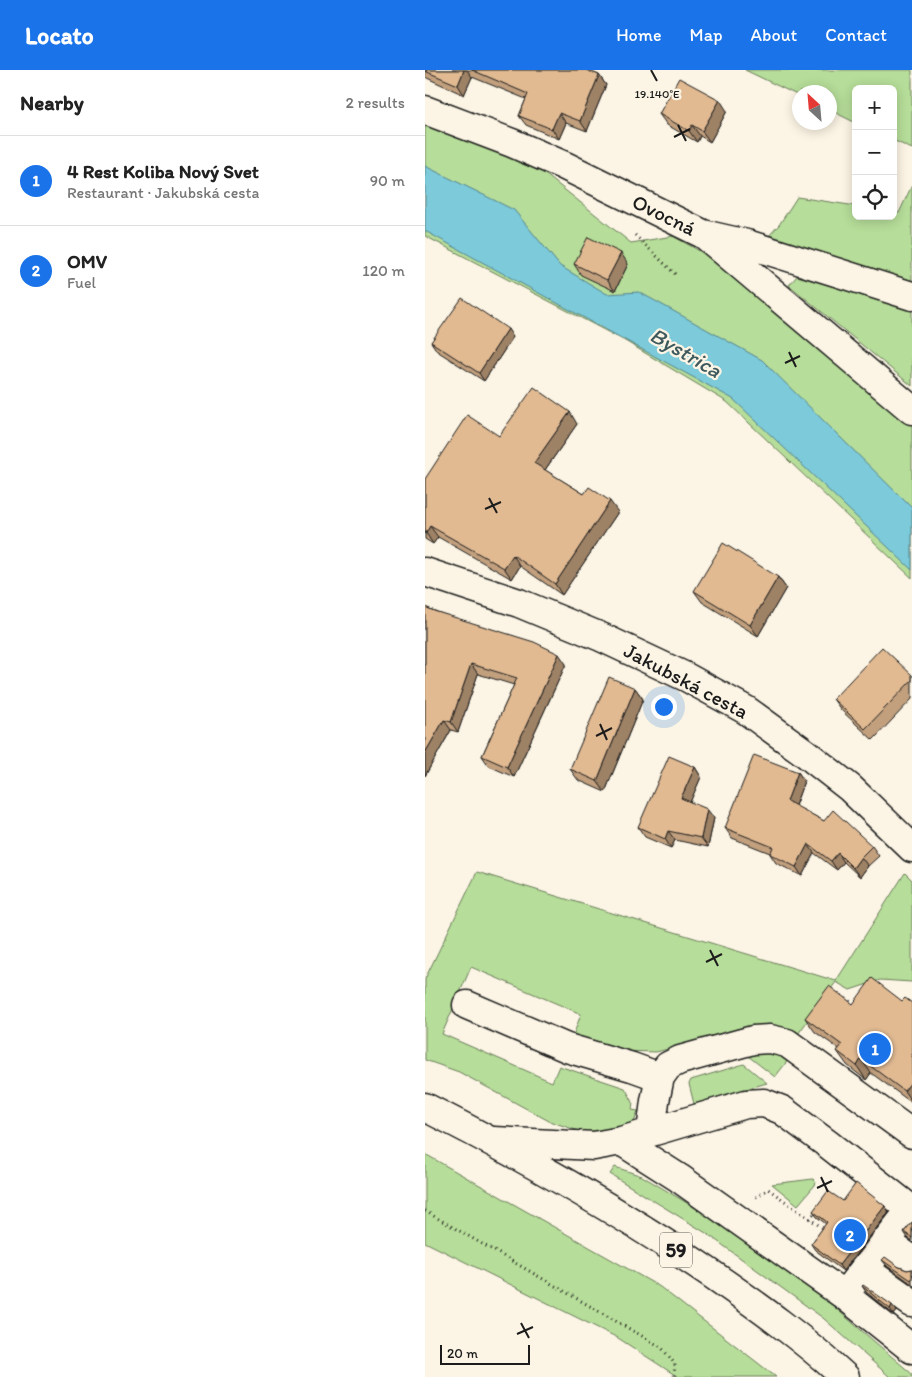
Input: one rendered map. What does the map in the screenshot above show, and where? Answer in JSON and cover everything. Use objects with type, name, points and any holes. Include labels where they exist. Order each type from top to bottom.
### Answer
[{"type":"street","name":"Ovocná","points":[[425,110],[512,143],[565,166],[703,234],[747,244],[912,296]]},
{"type":"street","points":[[703,234],[912,410]]},
{"type":"street","name":"Jakubská cesta","points":[[425,572],[519,603],[601,637],[686,677],[746,710],[850,788],[912,848]]},
{"type":"street","points":[[467,1004],[567,1048],[660,1077]]},
{"type":"street","points":[[651,1132],[660,1077],[668,1066],[680,1060],[753,1040],[770,1039],[787,1043],[912,1134]]},
{"type":"street","points":[[493,1141],[594,1146],[621,1142],[746,1104],[764,1103],[782,1110],[911,1209],[845,1295]]},
{"type":"street","name":"59","points":[[425,1107],[493,1141],[591,1197],[679,1252],[768,1313],[823,1356],[845,1377]]},
{"type":"street","points":[[621,1142],[679,1178],[845,1295],[912,1349]]},
{"type":"street","points":[[885,1241],[912,1260]]},
{"type":"street","points":[[864,1269],[912,1303]]},
{"type":"path","points":[[837,996],[843,996],[861,1010]]},
{"type":"path","points":[[810,1219],[819,1206]]},
{"type":"path","points":[[425,1211],[661,1347],[675,1364],[674,1377]]},
{"type":"green space","points":[[745,70],[912,70],[912,149],[897,142],[897,85],[852,85],[852,121],[837,114],[837,85],[792,85],[792,93]]},
{"type":"green space","points":[[425,123],[540,170],[631,243],[673,236],[728,267],[912,420],[912,578],[727,402],[625,341],[425,236]]},
{"type":"green space","points":[[912,185],[912,282],[765,240],[779,225],[797,197],[852,205],[852,220],[897,220],[897,213],[899,213]]},
{"type":"green space","points":[[797,276],[912,310],[912,386],[789,285]]},
{"type":"green space","points":[[477,872],[836,981],[905,873],[912,880],[912,982],[880,980],[850,990],[836,982],[798,1034],[764,1025],[656,1052],[620,1051],[573,1036],[581,1014],[471,967],[442,1034],[552,1082],[559,1066],[625,1088],[633,1102],[632,1110],[638,1111],[635,1120],[625,1128],[606,1132],[582,1132],[549,1121],[459,1072],[425,1060],[425,979]]},
{"type":"green space","points":[[768,1052],[789,1059],[775,1077],[748,1056]]},
{"type":"green space","points":[[744,1064],[767,1083],[694,1104],[689,1084],[691,1080]]},
{"type":"green space","points":[[425,1154],[660,1287],[776,1377],[678,1377],[618,1338],[425,1242]]},
{"type":"green space","points":[[615,1167],[642,1176],[717,1221],[832,1305],[912,1374],[912,1377],[890,1377],[823,1318],[706,1233],[610,1174]]},
{"type":"green space","points":[[813,1179],[816,1182],[815,1185],[798,1205],[772,1184]]},
{"type":"water","name":"Bystrica","points":[[425,166],[514,210],[560,266],[607,294],[639,292],[762,360],[912,508],[912,570],[733,399],[425,231]]},
{"type":"building","points":[[425,70],[464,70],[458,85]]},
{"type":"building","points":[[472,70],[586,70],[599,75],[580,121],[559,113],[552,129],[519,116],[528,94]]},
{"type":"building","points":[[679,78],[720,100],[702,131],[692,125],[689,131],[659,114]]},
{"type":"building","points":[[588,237],[621,253],[607,280],[574,264]]},
{"type":"building","points":[[462,298],[508,329],[479,373],[431,342]]},
{"type":"building","points":[[534,387],[570,412],[534,463],[584,494],[589,487],[610,501],[555,584],[513,555],[504,568],[430,526],[425,533],[425,479],[467,415],[499,436]]},
{"type":"building","points":[[723,543],[778,577],[750,625],[694,591]]},
{"type":"building","points":[[425,607],[534,642],[559,654],[507,767],[482,756],[517,678],[471,664],[451,722],[444,720],[425,753]]},
{"type":"building","points":[[882,647],[912,675],[912,680],[865,729],[833,699]]},
{"type":"building","points":[[609,677],[635,688],[597,781],[570,769]]},
{"type":"building","points":[[754,755],[798,772],[787,801],[824,821],[833,810],[872,846],[853,868],[838,853],[831,861],[808,844],[796,867],[770,854],[773,847],[725,828]]},
{"type":"building","points":[[669,756],[695,767],[681,798],[707,809],[701,838],[668,831],[665,839],[638,827]]},
{"type":"building","points":[[872,978],[902,1001],[905,998],[912,1003],[912,1081],[904,1091],[861,1059],[857,1066],[837,1051],[842,1045],[805,1018],[829,986],[853,1004]]},
{"type":"building","points":[[856,1183],[885,1206],[839,1265],[811,1244],[827,1222],[813,1211],[828,1191],[843,1201]]},
{"type":"building","points":[[912,1222],[912,1238],[904,1232]]},
{"type":"building","points":[[885,1257],[899,1267],[907,1270],[912,1269],[911,1280],[882,1260]]},
{"type":"building","points":[[862,1286],[892,1305],[890,1309]]},
{"type":"place","name":"4 Rest Koliba Nový Svet","points":[[875,1049]]},
{"type":"place","name":"OMV","points":[[850,1235]]}]
